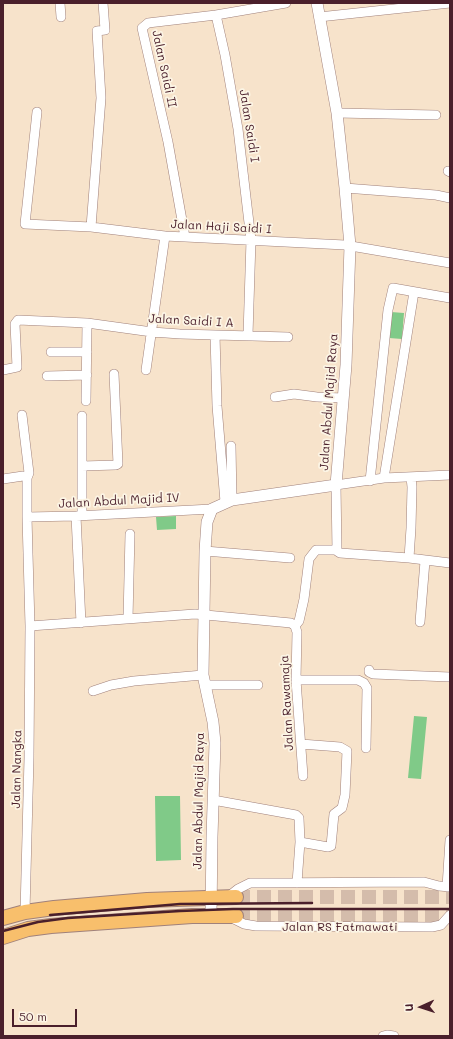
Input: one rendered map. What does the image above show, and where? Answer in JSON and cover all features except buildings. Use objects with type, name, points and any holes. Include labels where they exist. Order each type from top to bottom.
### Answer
[{"type":"main road","points":[[3,918],[25,912],[94,904],[232,897]]},
{"type":"main road","name":"Jalan RS Fatmawati","points":[[3,936],[28,929],[51,926],[161,918],[232,916]]},
{"type":"street","points":[[60,3],[61,17]]},
{"type":"street","points":[[91,227],[100,110],[97,31],[105,30],[103,3]]},
{"type":"street","name":"Jalan Saidi II","points":[[185,237],[168,142],[142,30],[143,26],[148,23],[216,16],[286,3]]},
{"type":"street","name":"Jalan Abdul Majid Raya","points":[[211,916],[210,897],[215,743],[213,722],[204,680],[205,551],[207,522],[212,509],[229,501],[336,485],[349,305],[350,246],[346,188],[337,113],[316,3]]},
{"type":"street","points":[[319,17],[450,3]]},
{"type":"street","name":"Jalan Saidi I","points":[[216,16],[225,55],[238,128],[251,240]]},
{"type":"street","name":"Jalan Haji Saidi I","points":[[37,112],[25,224],[91,227],[166,236],[350,246],[450,263]]},
{"type":"street","points":[[337,113],[436,115]]},
{"type":"street","points":[[346,188],[436,195],[450,198]]},
{"type":"street","points":[[146,370],[166,236]]},
{"type":"street","name":"Jalan Saidi I A","points":[[3,370],[17,367],[15,324],[18,320],[87,323],[152,332],[248,335],[251,240]]},
{"type":"street","points":[[370,480],[388,317],[393,288],[450,298]]},
{"type":"street","points":[[384,478],[414,292]]},
{"type":"street","points":[[86,401],[87,323]]},
{"type":"street","points":[[215,335],[217,406],[229,501]]},
{"type":"street","points":[[248,335],[288,336]]},
{"type":"street","points":[[51,352],[87,352]]},
{"type":"street","points":[[47,376],[87,374]]},
{"type":"street","points":[[82,466],[118,464],[114,374]]},
{"type":"street","points":[[275,397],[294,394],[343,398]]},
{"type":"street","name":"Jalan Nangka","points":[[22,415],[29,473],[27,478],[27,517],[30,626],[30,758],[25,912]]},
{"type":"street","points":[[81,623],[79,516],[82,466],[82,416]]},
{"type":"street","points":[[229,501],[232,446]]},
{"type":"street","points":[[450,475],[384,478],[336,485],[337,552],[450,563]]},
{"type":"street","points":[[3,479],[22,476],[27,478]]},
{"type":"street","points":[[409,558],[412,487],[411,477]]},
{"type":"street","name":"Jalan Abdul Majid IV","points":[[27,517],[79,516],[212,509]]},
{"type":"street","points":[[128,619],[130,534]]},
{"type":"street","points":[[30,626],[204,614],[291,623],[295,626],[300,621],[309,558],[316,550],[336,549]]},
{"type":"street","points":[[205,551],[290,558]]},
{"type":"street","points":[[420,622],[425,561]]},
{"type":"street","name":"Jalan Rawamaja","points":[[295,626],[297,632],[296,680],[303,776]]},
{"type":"street","points":[[369,670],[369,672],[373,674],[450,677]]},
{"type":"street","points":[[93,691],[111,685],[134,681],[204,680],[258,685]]},
{"type":"street","points":[[296,680],[358,680],[364,683],[366,688],[366,748]]},
{"type":"street","points":[[300,842],[328,847],[331,846],[334,814],[342,808],[345,795],[347,751],[340,747],[301,744]]},
{"type":"street","points":[[213,800],[296,815],[299,818],[300,842],[297,883]]},
{"type":"street","points":[[232,897],[238,889],[250,883],[424,882],[448,887],[450,840]]},
{"type":"street","name":"Jalan RS Fatmawati","points":[[232,916],[244,924],[256,926],[432,927],[441,924],[450,915]]},
{"type":"street","points":[[383,1036],[394,1036]]},
{"type":"green space","points":[[391,312],[404,313],[402,339],[389,338]]},
{"type":"green space","points":[[176,516],[176,529],[157,530],[156,517]]},
{"type":"green space","points":[[414,716],[427,717],[421,779],[408,778]]},
{"type":"green space","points":[[155,796],[180,796],[181,860],[156,861]]},
{"type":"tunnel","points":[[236,897],[450,897]]},
{"type":"tunnel","points":[[236,916],[450,915]]},
{"type":"railway","points":[[50,915],[180,904],[312,903]]},
{"type":"railway","points":[[3,931],[38,922],[68,918],[180,911],[233,909],[450,909]]}]
